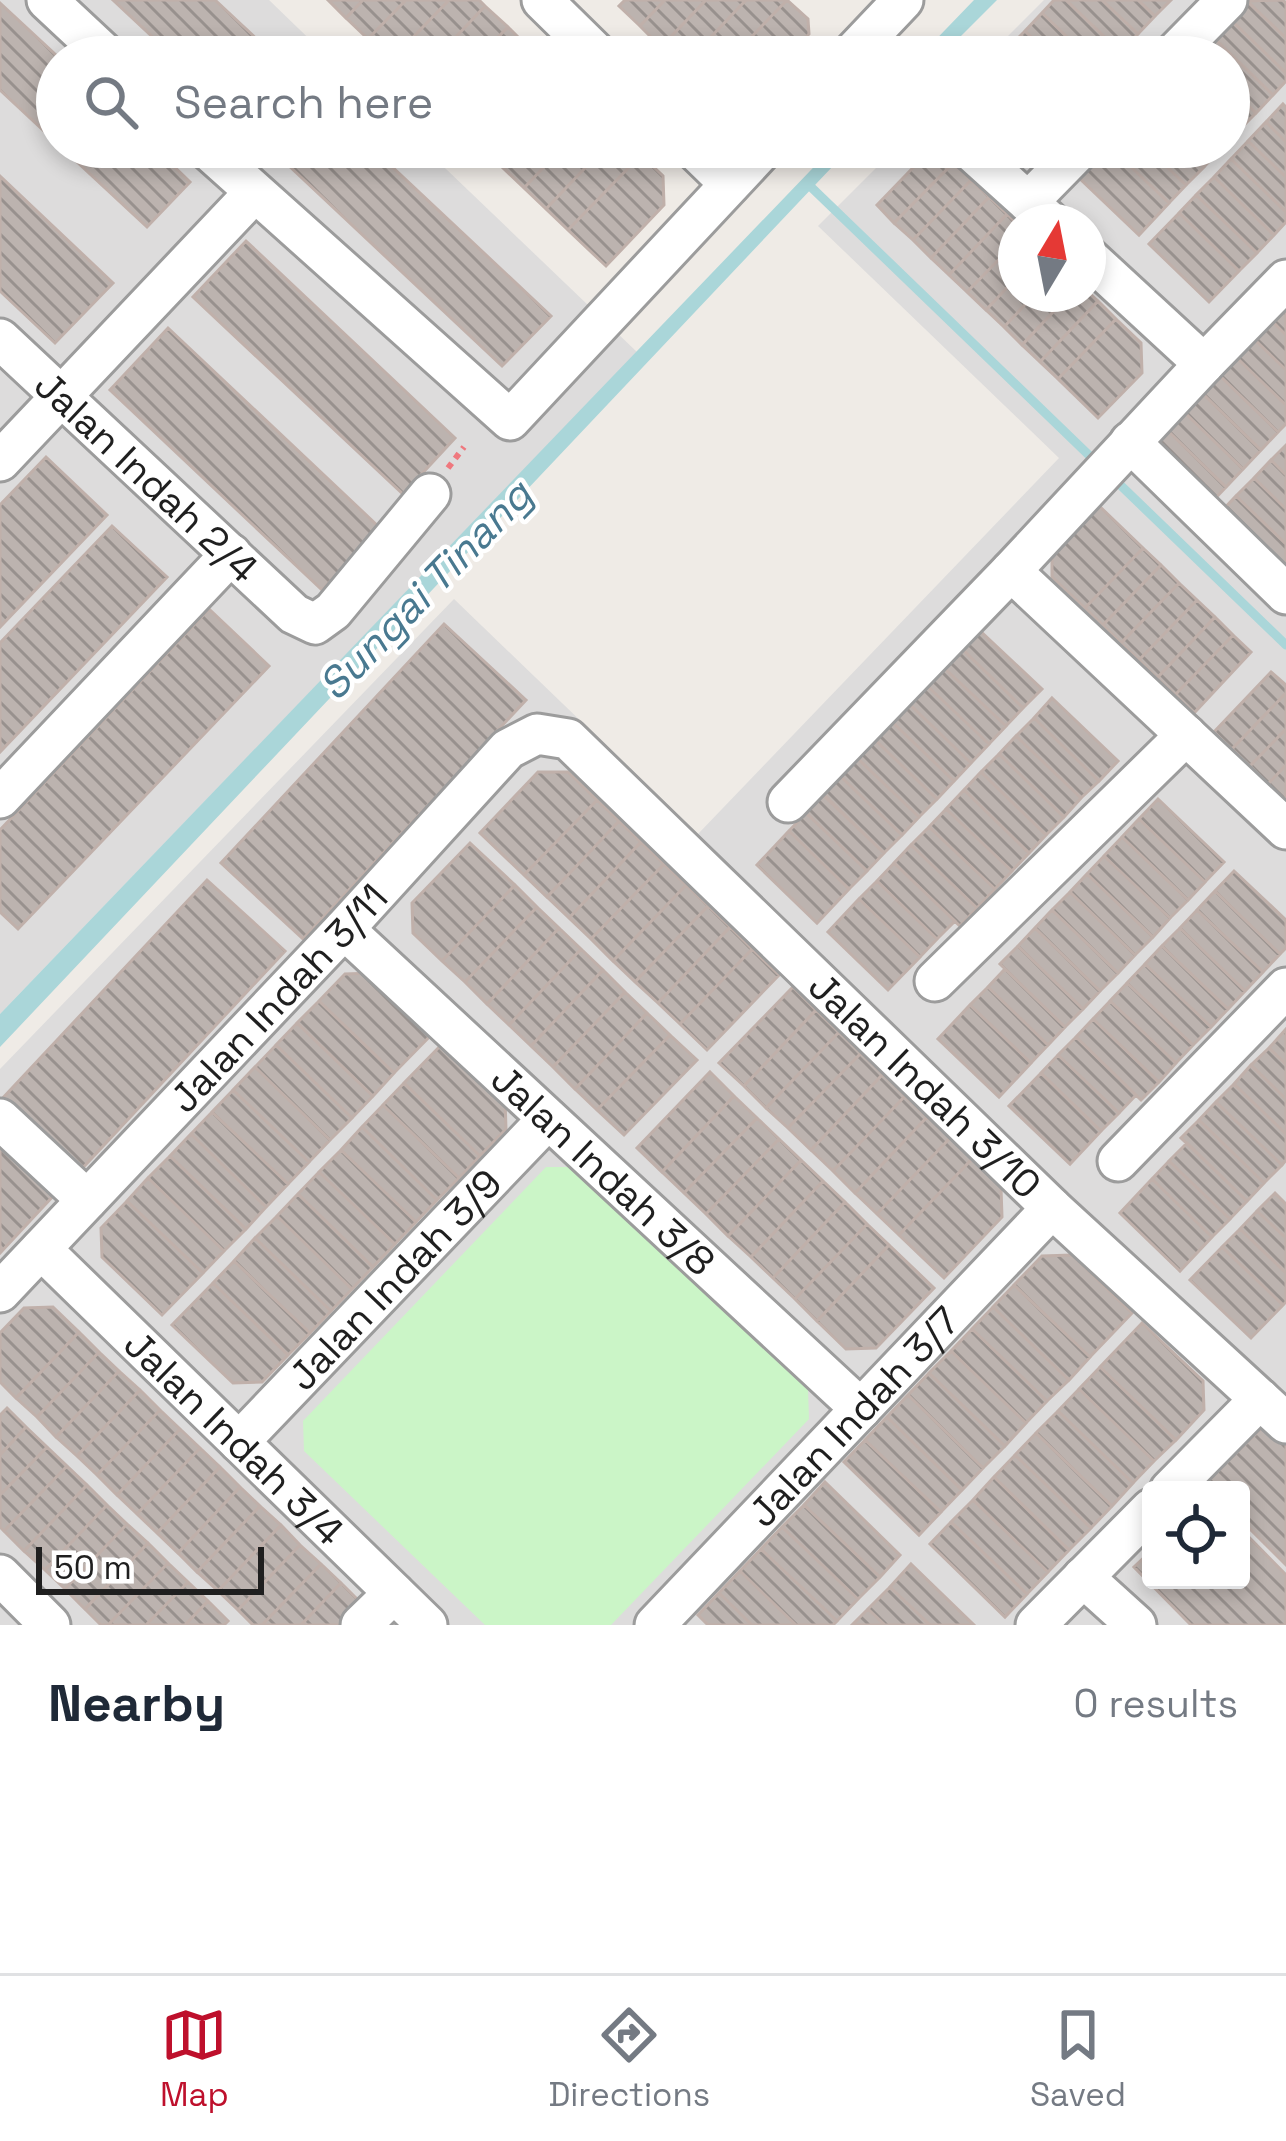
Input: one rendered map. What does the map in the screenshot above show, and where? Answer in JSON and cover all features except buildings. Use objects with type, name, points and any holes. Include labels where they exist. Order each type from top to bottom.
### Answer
[{"type":"street","points":[[47,0],[86,36]]},
{"type":"street","points":[[542,0],[579,36]]},
{"type":"street","points":[[869,36],[903,0]]},
{"type":"street","points":[[1192,36],[1227,0]]},
{"type":"street","points":[[227,168],[509,420],[745,168]]},
{"type":"street","points":[[714,168],[730,184]]},
{"type":"street","points":[[990,168],[1030,204]]},
{"type":"street","points":[[1044,204],[1068,168]]},
{"type":"street","points":[[0,461],[254,193]]},
{"type":"street","points":[[1106,274],[1204,364]]},
{"type":"street","points":[[788,802],[1286,280]]},
{"type":"street","name":"Jalan Indah 2/4","points":[[0,339],[295,614],[315,624],[333,611],[430,494]]},
{"type":"street","points":[[1130,442],[1286,594]]},
{"type":"street","points":[[0,798],[230,554]]},
{"type":"street","points":[[1011,571],[1286,829]]},
{"type":"street","name":"Jalan Indah 3/11","points":[[0,1292],[508,749],[537,734],[568,740]]},
{"type":"street","points":[[935,981],[1186,735]]},
{"type":"street","name":"Jalan Indah 3/10","points":[[568,740],[1052,1208],[1273,1411]]},
{"type":"street","name":"Jalan Indah 3/8","points":[[344,929],[861,1409]]},
{"type":"street","points":[[1118,1161],[1286,988]]},
{"type":"street","name":"Jalan Indah 3/9","points":[[239,1442],[548,1118]]},
{"type":"street","points":[[0,1119],[87,1200]]},
{"type":"street","name":"Jalan Indah 3/7","points":[[655,1625],[1052,1208]]},
{"type":"street","name":"Jalan Indah 3/4","points":[[41,1249],[428,1625]]},
{"type":"street","points":[[1182,1481],[1273,1411]]},
{"type":"street","points":[[1036,1625],[1142,1518]]},
{"type":"street","points":[[0,1574],[50,1625]]},
{"type":"street","points":[[1083,1577],[1136,1625]]},
{"type":"street","points":[[362,1625],[394,1593]]},
{"type":"shaded area","points":[[0,0],[269,0],[306,36],[36,36],[36,168],[445,168],[637,352],[0,1014]]},
{"type":"shaded area","points":[[1044,0],[1286,0],[1286,1625],[0,1625],[0,1069],[454,599],[698,834],[1059,458],[818,226],[876,168],[1250,168],[1250,36],[1008,36]]},
{"type":"green space","points":[[546,1167],[576,1167],[808,1389],[809,1419],[611,1625],[485,1625],[304,1451],[303,1421]]},
{"type":"water","points":[[974,0],[997,0],[961,36],[939,36]]},
{"type":"water","name":"Sungai Tinang","points":[[813,168],[831,168],[0,1047],[0,1014]]},
{"type":"waterway","points":[[811,187],[1096,462]]},
{"type":"waterway","points":[[1113,478],[1286,645]]}]
